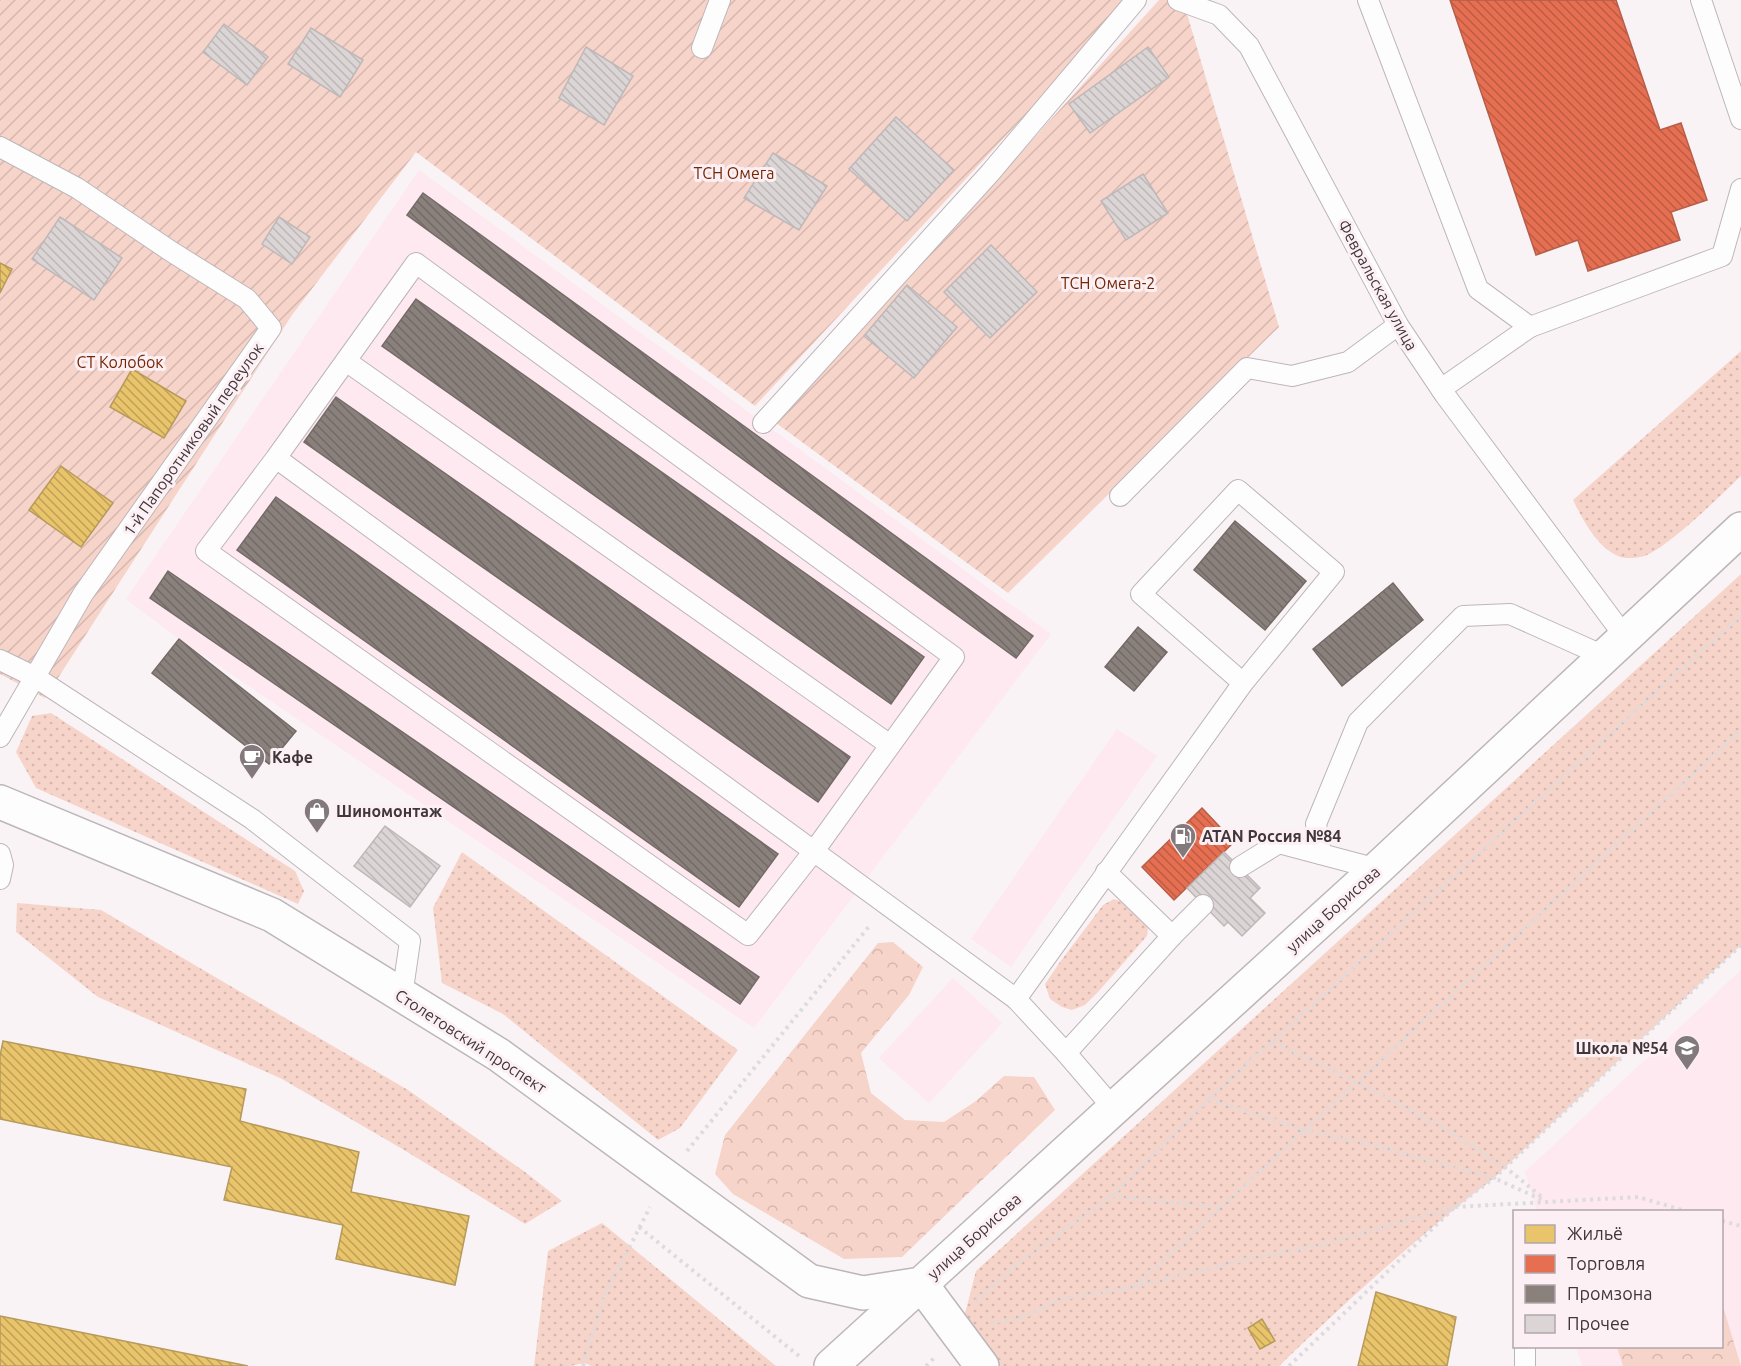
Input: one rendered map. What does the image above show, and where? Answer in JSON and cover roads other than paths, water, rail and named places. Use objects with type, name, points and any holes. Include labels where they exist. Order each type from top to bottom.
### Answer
[{"type":"main road","name":"улица Борисова","points":[[817,1362],[921,1284],[1377,869],[1741,529]]},
{"type":"main road","name":"Столетовский проспект","points":[[0,802],[272,915],[499,1055],[809,1281],[863,1293],[921,1284]]},
{"type":"main road","points":[[921,1284],[982,1366]]},
{"type":"lane","points":[[702,48],[720,0]]},
{"type":"lane","points":[[763,423],[990,173],[1136,0]]},
{"type":"lane","name":"Февральская улица","points":[[1178,0],[1219,15],[1249,46],[1398,325],[1614,646]]},
{"type":"lane","points":[[1368,0],[1478,290],[1530,327]]},
{"type":"lane","points":[[1701,0],[1741,119]]},
{"type":"lane","name":"1-й Папоротниковый переулок","points":[[0,147],[77,188],[247,299],[271,328],[83,594],[0,737]]},
{"type":"lane","points":[[1441,389],[1530,327],[1722,256],[1741,189]]},
{"type":"lane","points":[[416,263],[954,657],[813,851],[748,935],[206,551],[346,361],[416,263]]},
{"type":"lane","points":[[1120,496],[1247,368],[1292,376],[1348,362],[1398,325]]},
{"type":"lane","points":[[346,361],[890,745]]},
{"type":"lane","points":[[276,458],[1016,999],[1114,1109]]},
{"type":"lane","points":[[1016,999],[1242,683],[1334,572],[1238,490],[1141,594],[1242,683]]},
{"type":"lane","points":[[1321,854],[1316,824],[1359,722],[1463,616],[1510,614],[1614,646]]},
{"type":"lane","points":[[0,660],[35,677],[252,819],[410,941],[402,996]]},
{"type":"lane","points":[[1240,867],[1279,843],[1377,869]]},
{"type":"lane","points":[[0,854],[3,865],[0,879]]},
{"type":"lane","points":[[1106,872],[1172,936]]},
{"type":"lane","points":[[1066,1053],[1203,904]]},
{"type":"lane","points":[[1525,1348],[1525,1366]]},
{"type":"place","name":"Кафе","points":[[252,780]]},
{"type":"place","name":"Шиномонтаж","points":[[317,834]]},
{"type":"place","name":"ATAN Россия №84","points":[[1183,859]]},
{"type":"place","name":"Школа №54","points":[[1687,1071]]},
{"type":"park label","name":"ТСН Омега","points":[[734,173]]},
{"type":"park label","name":"ТСН Омега-2","points":[[1108,283]]},
{"type":"park label","name":"СТ Колобок","points":[[120,362]]}]
